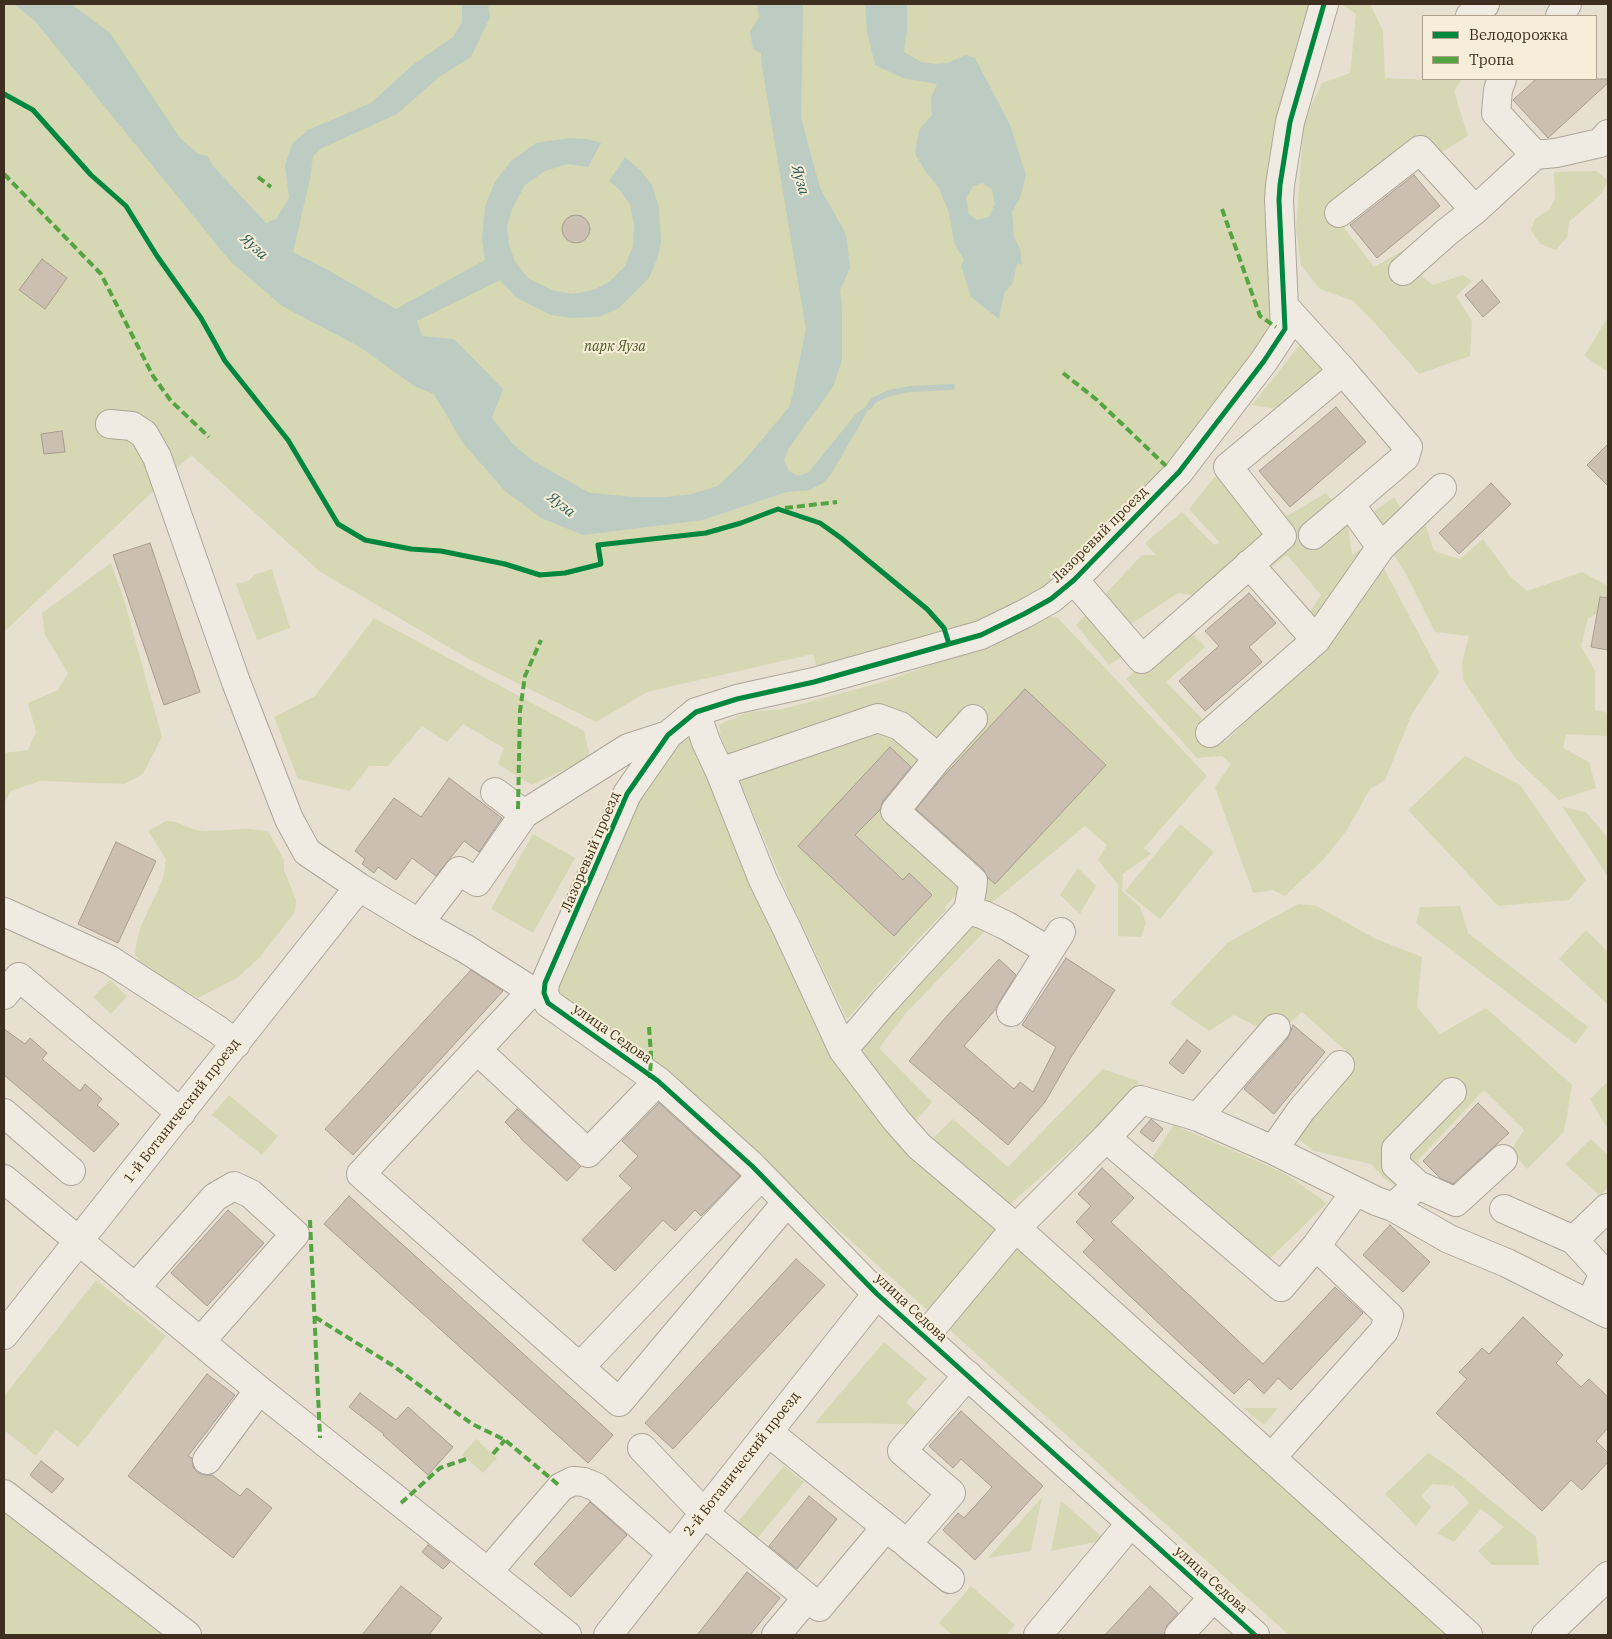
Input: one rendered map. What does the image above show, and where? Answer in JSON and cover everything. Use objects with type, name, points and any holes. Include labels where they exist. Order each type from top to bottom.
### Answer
[{"type":"street","name":"Лазоревый проезд","points":[[541,995],[627,794],[668,735],[696,712],[737,699],[814,682],[980,635],[1051,599],[1074,580],[1179,472],[1264,361],[1285,330],[1278,200],[1290,122],[1324,4]]},
{"type":"street","points":[[1471,15],[1485,4]]},
{"type":"street","points":[[1561,15],[1567,4]]},
{"type":"street","points":[[1502,80],[1498,90],[1496,113],[1535,155]]},
{"type":"street","points":[[1403,271],[1475,210],[1535,155],[1556,153],[1600,143],[1608,134]]},
{"type":"street","points":[[1339,213],[1420,150],[1475,210]]},
{"type":"street","points":[[1284,306],[1408,447],[1405,458],[1313,535]]},
{"type":"street","points":[[1074,580],[1142,659],[1282,536],[1228,467],[1343,371]]},
{"type":"street","name":"улица Седова","points":[[110,424],[132,426],[144,434],[157,457],[236,682],[289,819],[307,852],[359,887],[541,995],[658,1081],[761,1176],[877,1294],[1255,1635]]},
{"type":"street","points":[[1210,733],[1316,640],[1381,547],[1442,488]]},
{"type":"street","points":[[1350,504],[1381,547]]},
{"type":"street","points":[[1249,564],[1316,640]]},
{"type":"street","points":[[696,712],[706,742],[720,772],[762,880],[843,1050],[896,1120],[919,1146],[1016,1228],[1468,1635]]},
{"type":"street","points":[[720,772],[878,718],[900,726],[938,758]]},
{"type":"street","points":[[843,1050],[968,910],[973,881],[895,811],[973,719]]},
{"type":"street","points":[[419,923],[459,871],[476,882],[524,814],[628,748],[668,735]]},
{"type":"street","points":[[495,792],[524,814]]},
{"type":"street","name":"1-й Ботанический проезд","points":[[4,1335],[359,887]]},
{"type":"street","points":[[968,910],[1007,926],[1055,941],[1011,1012]]},
{"type":"street","points":[[4,912],[110,960],[218,1030],[236,1044]]},
{"type":"street","points":[[4,995],[19,978],[180,1113]]},
{"type":"street","points":[[541,995],[477,1050],[360,1174],[619,1402],[787,1202]]},
{"type":"street","points":[[1198,1118],[1276,1028]]},
{"type":"street","points":[[477,1050],[588,1153],[658,1081]]},
{"type":"street","points":[[1273,1150],[1302,1109],[1340,1065]]},
{"type":"street","points":[[1452,1092],[1396,1149],[1396,1166],[1418,1185],[1456,1202],[1503,1158]]},
{"type":"street","points":[[925,1336],[976,1273],[1016,1228],[1106,1138],[1141,1100],[1198,1118],[1273,1150],[1356,1191],[1394,1207],[1448,1239],[1508,1263],[1599,1309],[1606,1274],[1574,1240],[1504,1210]]},
{"type":"street","points":[[4,1113],[70,1171]]},
{"type":"street","points":[[1106,1138],[1281,1287],[1316,1246],[1356,1191]]},
{"type":"street","points":[[580,1367],[761,1176]]},
{"type":"street","points":[[4,1180],[260,1390],[567,1635]]},
{"type":"street","points":[[1394,1207],[1418,1185]]},
{"type":"street","points":[[135,1288],[215,1197],[234,1186],[251,1194],[295,1234],[201,1341]]},
{"type":"street","points":[[1574,1240],[1607,1208]]},
{"type":"street","points":[[1271,1458],[1384,1330],[1389,1316],[1316,1246]]},
{"type":"street","name":"2-й Ботанический проезд","points":[[608,1635],[877,1294]]},
{"type":"street","points":[[907,1544],[951,1493],[902,1451],[968,1375]]},
{"type":"street","points":[[208,1460],[260,1390]]},
{"type":"street","points":[[768,1432],[950,1579]]},
{"type":"street","points":[[642,1448],[704,1513],[819,1608],[886,1527]]},
{"type":"street","points":[[488,1572],[561,1487],[573,1481],[584,1482],[596,1487],[672,1554]]},
{"type":"street","points":[[4,1494],[180,1633]]},
{"type":"street","points":[[1038,1635],[1131,1523]]},
{"type":"street","points":[[1546,1635],[1608,1576]]},
{"type":"street","points":[[776,1635],[807,1598]]},
{"type":"street","points":[[1178,1635],[1213,1598]]},
{"type":"green space","name":"парк Яуза","points":[[4,4],[1315,4],[1277,114],[1264,208],[1276,328],[1170,467],[1078,567],[974,628],[817,669],[813,654],[647,692],[596,722],[469,659],[319,571],[191,455],[4,632]]},
{"type":"green space","points":[[1341,4],[1370,4],[1383,31],[1385,78],[1461,80],[1454,91],[1468,136],[1437,155],[1407,169],[1342,225],[1374,267],[1432,234],[1441,249],[1421,276],[1433,285],[1463,275],[1472,281],[1456,296],[1472,321],[1470,356],[1419,374],[1353,301],[1320,289],[1301,265],[1296,229],[1304,121],[1322,83],[1350,73],[1356,14]]},
{"type":"green space","points":[[1596,171],[1608,180],[1602,193],[1569,222],[1567,237],[1556,250],[1540,244],[1531,230],[1535,219],[1550,209],[1555,198],[1554,172]]},
{"type":"green space","points":[[1608,317],[1608,372],[1584,356]]},
{"type":"green space","points":[[1303,341],[1347,386],[1312,415],[1252,405]]},
{"type":"green space","points":[[1217,474],[1250,476],[1287,516],[1326,493],[1347,518],[1352,555],[1369,543],[1439,672],[1412,714],[1385,780],[1370,789],[1347,830],[1325,858],[1285,896],[1273,890],[1253,893],[1215,787],[1231,764],[1222,756],[1197,758],[1126,679],[1186,626],[1205,647],[1166,682],[1225,742],[1316,653],[1306,618],[1321,595],[1287,555],[1213,613],[1201,596],[1178,593],[1131,624],[1129,652],[1109,665],[1076,625],[1142,555],[1156,555],[1145,543],[1182,512],[1212,545],[1220,543],[1189,509]]},
{"type":"green space","points":[[1394,497],[1405,515],[1425,523],[1434,551],[1460,559],[1483,539],[1510,576],[1527,591],[1582,572],[1608,586],[1608,601],[1603,611],[1588,618],[1581,646],[1595,671],[1595,710],[1608,713],[1608,736],[1566,734],[1563,748],[1589,762],[1596,788],[1559,800],[1515,758],[1463,680],[1462,662],[1469,636],[1435,632],[1407,576],[1369,515]]},
{"type":"green space","points":[[111,563],[123,596],[162,737],[143,774],[124,784],[40,781],[11,791],[4,804],[4,753],[28,750],[36,732],[28,703],[58,690],[68,673],[45,635],[42,613]]},
{"type":"green space","points":[[272,569],[290,628],[257,640],[236,584],[249,581],[254,575]]},
{"type":"green space","points":[[1048,616],[1058,618],[1207,776],[1144,848],[1151,854],[1123,874],[1122,891],[1140,907],[1146,923],[1141,937],[1118,936],[1118,885],[1098,860],[1107,845],[1085,826],[989,905],[980,890],[959,891],[945,907],[946,910],[847,1019],[790,900],[719,733],[721,732],[718,725],[748,712],[783,709],[886,681],[971,650]]},
{"type":"green space","points":[[374,618],[584,731],[590,757],[532,785],[498,764],[504,748],[463,724],[447,742],[422,726],[388,766],[369,766],[350,791],[298,779],[274,717],[315,696]]},
{"type":"green space","points":[[690,736],[836,1052],[1457,1635],[1289,1635],[665,1074],[555,991],[639,799],[664,756]]},
{"type":"green space","points":[[1465,756],[1520,785],[1586,880],[1569,900],[1498,906],[1408,810]]},
{"type":"green space","points":[[1563,807],[1586,812],[1608,838],[1608,877]]},
{"type":"green space","points":[[166,821],[176,822],[195,830],[247,829],[268,831],[284,860],[284,870],[296,900],[295,912],[260,957],[237,978],[198,998],[161,977],[141,963],[135,955],[141,926],[163,879],[166,859],[148,831]]},
{"type":"green space","points":[[1180,824],[1214,852],[1160,919],[1125,891]]},
{"type":"green space","points":[[533,834],[575,858],[533,933],[491,909]]},
{"type":"green space","points":[[1078,868],[1096,886],[1080,914],[1060,895]]},
{"type":"green space","points":[[1298,904],[1317,906],[1374,938],[1422,957],[1417,1007],[1440,1034],[1486,1008],[1572,1085],[1564,1132],[1527,1169],[1511,1150],[1524,1130],[1484,1090],[1418,1160],[1422,1170],[1400,1189],[1385,1179],[1371,1164],[1314,1151],[1283,1128],[1284,1114],[1346,1051],[1302,1012],[1275,1036],[1234,1015],[1209,1031],[1170,1004],[1227,943]]},
{"type":"green space","points":[[1460,906],[1468,933],[1588,1027],[1575,1044],[1416,923],[1420,907]]},
{"type":"green space","points":[[964,920],[986,930],[906,1013],[879,1048],[932,1102],[912,1126],[859,1061],[874,1021]]},
{"type":"green space","points":[[1586,930],[1608,952],[1608,1005],[1559,959]]},
{"type":"green space","points":[[110,980],[127,996],[111,1014],[93,997]]},
{"type":"green space","points":[[1103,1069],[1138,1081],[1134,1094],[1008,1206],[933,1138],[953,1119],[1008,1167]]},
{"type":"green space","points":[[1608,1081],[1608,1130],[1590,1099]]},
{"type":"green space","points":[[229,1095],[278,1136],[262,1155],[212,1115]]},
{"type":"green space","points":[[1174,1125],[1284,1173],[1327,1203],[1263,1265],[1147,1165]]},
{"type":"green space","points":[[1591,1139],[1608,1155],[1608,1187],[1600,1196],[1565,1164]]},
{"type":"green space","points":[[96,1280],[166,1336],[78,1447],[56,1430],[36,1456],[4,1430],[4,1396]]},
{"type":"green space","points":[[884,1342],[927,1379],[906,1402],[916,1412],[906,1424],[815,1423]]},
{"type":"green space","points":[[1243,1408],[1278,1408],[1264,1425]]},
{"type":"green space","points":[[476,1439],[497,1458],[483,1473],[462,1455]]},
{"type":"green space","points":[[1428,1453],[1450,1467],[1536,1537],[1539,1565],[1492,1565],[1478,1551],[1504,1527],[1481,1509],[1454,1542],[1437,1533],[1469,1503],[1454,1486],[1432,1484],[1421,1496],[1431,1507],[1416,1526],[1385,1494]]},
{"type":"green space","points":[[784,1466],[804,1482],[756,1540],[736,1524]]},
{"type":"green space","points":[[1042,1497],[1031,1551],[988,1558]]},
{"type":"green space","points":[[1061,1501],[1106,1540],[1051,1551]]},
{"type":"green space","points":[[4,1509],[165,1635],[4,1635]]},
{"type":"green space","points":[[971,1586],[1015,1625],[1006,1635],[952,1635],[939,1623]]},
{"type":"water","name":"Яуза","points":[[14,4],[71,4],[110,33],[180,138],[198,154],[207,156],[214,167],[266,223],[276,219],[289,198],[285,165],[292,144],[308,130],[371,103],[414,64],[453,37],[462,22],[462,4],[488,4],[490,17],[471,57],[439,77],[397,114],[320,149],[313,156],[310,179],[293,252],[396,309],[485,260],[482,240],[485,206],[495,182],[511,161],[536,143],[569,138],[587,139],[601,143],[588,167],[568,164],[545,171],[525,185],[513,207],[507,225],[509,245],[515,262],[529,279],[552,290],[573,294],[596,289],[610,281],[625,266],[633,246],[634,224],[630,205],[620,190],[609,181],[625,157],[641,171],[652,185],[659,208],[661,242],[657,259],[649,278],[619,308],[599,317],[572,318],[551,315],[517,298],[500,280],[417,321],[422,336],[454,339],[503,389],[492,418],[512,443],[533,461],[590,493],[636,497],[667,497],[692,494],[718,486],[743,462],[790,406],[806,329],[761,53],[753,49],[750,32],[759,17],[757,4],[803,4],[801,118],[820,188],[846,234],[850,268],[840,290],[842,306],[842,360],[834,385],[789,448],[784,460],[789,471],[798,476],[809,472],[855,415],[874,400],[831,474],[823,483],[809,490],[787,492],[703,520],[583,535],[541,518],[505,491],[463,443],[434,394],[414,386],[360,347],[282,306],[230,261],[35,21]]},
{"type":"water","points":[[865,4],[907,4],[907,31],[904,52],[921,62],[936,64],[948,63],[965,55],[975,58],[1010,125],[1026,175],[1020,198],[1012,212],[1014,237],[1020,249],[1022,265],[1017,263],[1013,283],[1004,293],[999,319],[971,297],[961,266],[964,260],[955,245],[949,213],[939,188],[915,154],[919,130],[932,115],[931,98],[937,84],[903,78],[875,65],[867,32]],"holes":[[[982,183],[992,189],[995,204],[989,217],[977,220],[969,214],[966,198],[973,186]]]},
{"type":"building","points":[[1608,79],[1608,83],[1548,138],[1513,100],[1535,80]]},
{"type":"building","points":[[1414,175],[1440,206],[1377,258],[1350,225]]},
{"type":"building","points":[[576,215],[586,219],[590,229],[586,239],[576,243],[566,239],[562,229],[566,219]]},
{"type":"building","points":[[42,259],[67,278],[45,309],[19,290]]},
{"type":"building","points":[[1482,280],[1500,302],[1483,317],[1465,295]]},
{"type":"building","points":[[1336,407],[1366,442],[1290,507],[1259,471]]},
{"type":"building","points":[[62,431],[65,452],[44,454],[41,434]]},
{"type":"building","points":[[1608,444],[1608,486],[1587,465]]},
{"type":"building","points":[[1491,483],[1511,504],[1459,554],[1439,533]]},
{"type":"building","points":[[150,543],[200,692],[164,705],[113,555]]},
{"type":"building","points":[[1249,593],[1276,623],[1249,647],[1262,662],[1205,711],[1179,681],[1219,646],[1205,631]]},
{"type":"building","points":[[1600,597],[1608,598],[1608,650],[1591,647]]},
{"type":"building","points":[[1025,689],[1106,765],[995,884],[988,878],[983,869],[916,809],[941,779]]},
{"type":"building","points":[[890,747],[911,767],[883,801],[880,810],[855,835],[903,880],[909,873],[932,895],[894,936],[798,846]]},
{"type":"building","points":[[449,778],[502,818],[479,852],[464,841],[436,876],[412,858],[396,880],[378,867],[374,873],[362,864],[365,859],[355,851],[394,798],[421,817]]},
{"type":"building","points":[[116,842],[156,861],[118,943],[78,924]]},
{"type":"building","points":[[1066,958],[1115,990],[1071,1057],[1045,1102],[1008,1145],[909,1061],[999,959],[1016,975],[996,1009],[964,1046],[1014,1089],[1020,1082],[1033,1092],[1056,1047],[1022,1025]]},
{"type":"building","points":[[471,970],[503,991],[353,1155],[325,1129]]},
{"type":"building","points":[[1293,1025],[1325,1052],[1274,1114],[1244,1089],[1288,1038]]},
{"type":"building","points":[[4,1029],[25,1044],[30,1038],[47,1053],[42,1059],[80,1091],[85,1084],[102,1099],[97,1105],[119,1124],[94,1152],[4,1075]]},
{"type":"building","points":[[1187,1040],[1201,1051],[1183,1074],[1169,1063]]},
{"type":"building","points":[[659,1103],[740,1176],[701,1216],[695,1210],[675,1231],[663,1220],[615,1271],[582,1240],[632,1188],[619,1176],[638,1156],[622,1141]]},
{"type":"building","points":[[1478,1103],[1509,1133],[1453,1184],[1440,1178],[1423,1161]]},
{"type":"building","points":[[517,1109],[581,1166],[567,1181],[505,1122]]},
{"type":"building","points":[[1151,1119],[1163,1129],[1153,1142],[1140,1132]]},
{"type":"building","points":[[1102,1168],[1134,1198],[1111,1222],[1263,1364],[1335,1287],[1363,1313],[1291,1390],[1278,1378],[1264,1394],[1249,1379],[1234,1394],[1083,1252],[1094,1240],[1076,1222],[1091,1206],[1078,1194]]},
{"type":"building","points":[[349,1196],[613,1435],[588,1463],[324,1224]]},
{"type":"building","points":[[228,1210],[264,1243],[207,1306],[171,1273]]},
{"type":"building","points":[[1390,1225],[1430,1262],[1403,1292],[1363,1255]]},
{"type":"building","points":[[796,1259],[825,1285],[673,1449],[645,1423]]},
{"type":"building","points":[[1523,1317],[1563,1355],[1556,1363],[1581,1387],[1589,1379],[1608,1397],[1608,1428],[1596,1441],[1608,1453],[1608,1462],[1582,1490],[1571,1480],[1542,1511],[1436,1413],[1467,1379],[1459,1372],[1482,1348],[1489,1354]]},
{"type":"building","points":[[207,1374],[235,1395],[188,1456],[192,1458],[193,1467],[198,1473],[212,1475],[240,1496],[247,1488],[272,1508],[233,1558],[128,1476]]},
{"type":"building","points":[[360,1393],[396,1420],[408,1407],[453,1447],[428,1475],[384,1434],[349,1407]]},
{"type":"building","points":[[961,1411],[1043,1486],[975,1560],[943,1530],[958,1513],[964,1518],[992,1487],[961,1459],[953,1468],[929,1446]]},
{"type":"building","points":[[41,1461],[64,1479],[52,1493],[30,1475]]},
{"type":"building","points":[[809,1496],[837,1519],[797,1569],[769,1546]]},
{"type":"building","points":[[590,1502],[627,1535],[571,1597],[534,1564]]},
{"type":"building","points":[[428,1545],[450,1562],[443,1569],[422,1552]]},
{"type":"building","points":[[747,1572],[780,1598],[750,1635],[697,1635]]},
{"type":"building","points":[[401,1586],[442,1618],[429,1635],[362,1635]]},
{"type":"building","points":[[1150,1586],[1178,1613],[1167,1625],[1164,1634],[1105,1635]]},
{"type":"waterway","points":[[869,407],[874,400],[890,393],[910,389],[952,387]]},
{"type":"marked path","points":[[4,174],[101,274],[153,376],[171,401],[209,437]]},
{"type":"marked path","points":[[258,177],[271,187]]},
{"type":"marked path","points":[[1222,209],[1260,316],[1276,327]]},
{"type":"marked path","points":[[1063,373],[1097,400],[1166,466]]},
{"type":"marked path","points":[[785,508],[837,502]]},
{"type":"marked path","points":[[518,809],[520,711],[525,676],[541,640]]},
{"type":"marked path","points":[[649,1027],[650,1078]]},
{"type":"marked path","points":[[310,1220],[320,1438]]},
{"type":"marked path","points":[[315,1317],[392,1365],[472,1424],[505,1440],[561,1487]]},
{"type":"marked path","points":[[493,1454],[505,1440]]},
{"type":"marked path","points":[[401,1503],[440,1468],[466,1459]]},
{"type":"cycle path","points":[[1255,1635],[877,1294],[752,1166],[658,1081],[548,1003],[544,993],[545,983],[627,794],[668,735],[696,712],[737,699],[814,682],[981,635],[1024,614],[1051,599],[1074,580],[1179,472],[1264,361],[1285,329],[1279,200],[1280,185],[1290,122],[1324,4]]},
{"type":"cycle path","points":[[4,94],[33,110],[91,175],[126,206],[157,256],[201,318],[225,361],[288,440],[338,524],[365,540],[411,549],[441,551],[505,564],[540,575],[565,573],[601,564],[598,545],[706,533],[741,523],[778,509],[820,523],[841,538],[927,609],[944,628],[949,644]]}]
